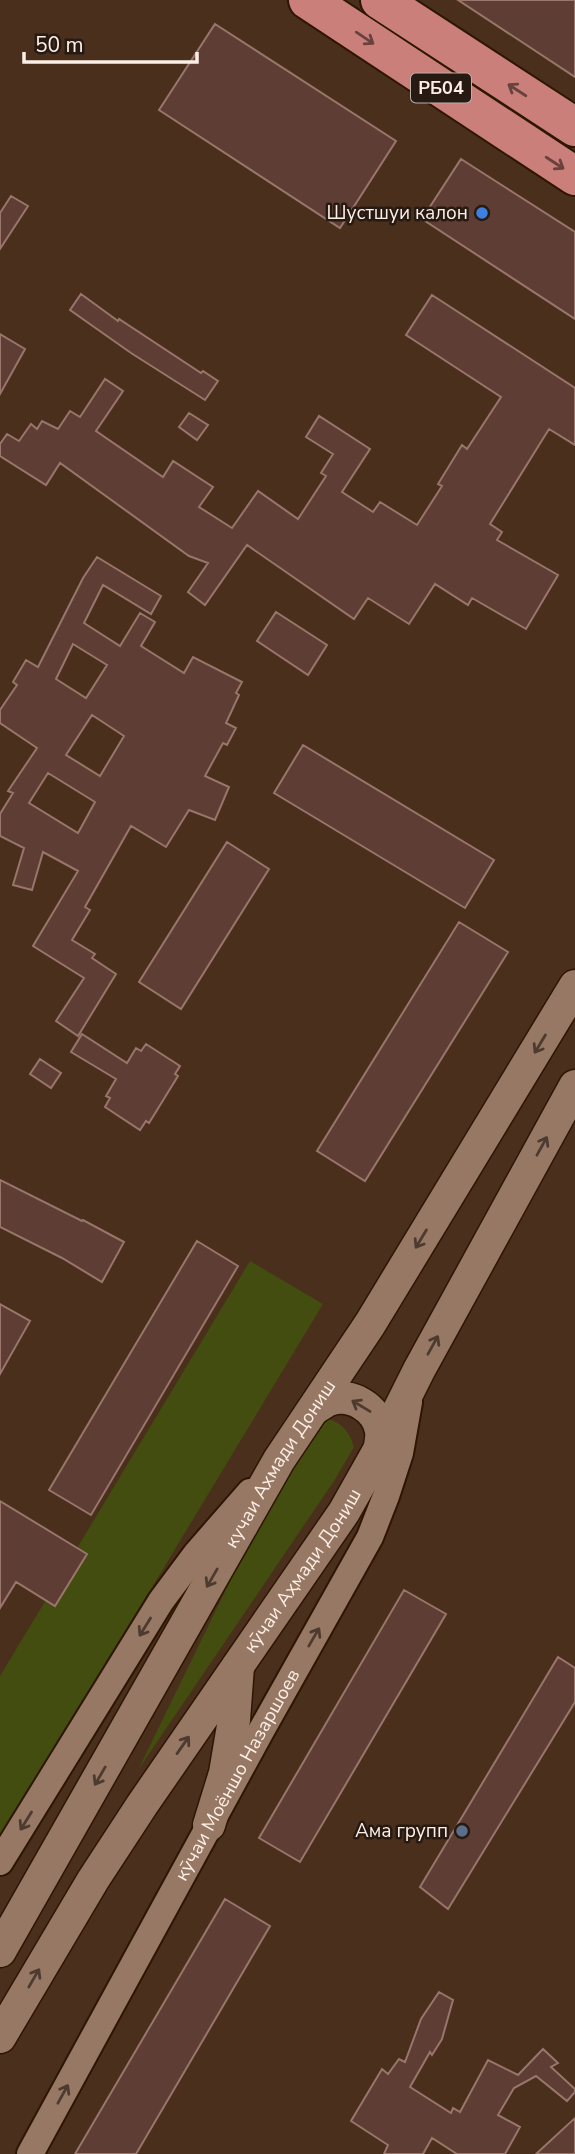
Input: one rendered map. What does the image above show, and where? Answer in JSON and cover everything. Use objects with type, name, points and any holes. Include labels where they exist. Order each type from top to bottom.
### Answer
[{"type":"highway","name":"РБ04","points":[[308,0],[575,176]]},
{"type":"highway","name":"РБ04","points":[[380,0],[575,127]]},
{"type":"street","name":"кучаи Ахмади Дониш","points":[[0,1951],[279,1460],[377,1312],[575,986]]},
{"type":"street","name":"кӯчаи Аҳмади Дониш","points":[[0,2037],[93,1880],[142,1805],[344,1512],[575,1086]]},
{"type":"street","name":"кӯчаи Моёншо Назаршоев","points":[[30,2154],[370,1537],[400,1453],[413,1382]]},
{"type":"street","points":[[314,1409],[329,1400],[346,1398],[362,1404],[375,1415],[381,1431],[380,1448]]},
{"type":"street","points":[[0,1863],[161,1601],[196,1554],[279,1460]]},
{"type":"street","points":[[209,1825],[225,1773],[234,1720],[238,1666]]},
{"type":"green space","points":[[250,1261],[323,1304],[0,1839],[0,1676]]},
{"type":"green space","points":[[320,1417],[333,1420],[342,1426],[354,1447],[334,1481],[138,1770],[291,1456]]},
{"type":"building","points":[[458,0],[575,0],[575,77]]},
{"type":"building","points":[[215,24],[396,141],[340,228],[159,110]]},
{"type":"building","points":[[461,159],[575,232],[575,319],[422,219]]},
{"type":"building","points":[[11,196],[28,206],[0,249],[0,213]]},
{"type":"building","points":[[81,294],[118,321],[119,319],[201,373],[203,371],[218,381],[205,400],[70,310]]},
{"type":"building","points":[[432,295],[575,388],[575,445],[549,429],[490,524],[502,532],[497,540],[558,575],[526,629],[472,598],[468,605],[435,584],[409,624],[368,598],[354,619],[247,545],[205,605],[188,592],[208,563],[189,556],[60,463],[46,485],[0,456],[0,444],[7,434],[19,441],[31,424],[37,429],[42,421],[58,429],[70,411],[80,417],[105,379],[123,391],[96,431],[163,477],[173,461],[213,487],[199,507],[232,528],[258,491],[298,519],[326,476],[321,473],[333,454],[306,437],[319,416],[370,449],[342,492],[373,512],[380,502],[417,525],[442,486],[438,484],[462,445],[467,449],[501,397],[406,335]]},
{"type":"building","points":[[0,334],[25,349],[0,394]]},
{"type":"building","points":[[189,413],[208,425],[197,440],[179,427]]},
{"type":"building","points":[[97,557],[161,596],[151,614],[103,585],[84,623],[120,646],[140,613],[155,622],[141,646],[184,673],[193,657],[242,682],[226,723],[236,728],[227,745],[223,743],[205,776],[229,787],[215,820],[189,810],[166,847],[131,826],[85,907],[90,910],[72,940],[95,954],[92,958],[116,974],[78,1036],[56,1021],[84,978],[33,946],[78,871],[43,852],[32,890],[13,885],[24,848],[0,836],[0,814],[13,793],[8,791],[37,748],[0,723],[0,710],[17,685],[13,682],[26,660],[38,667],[83,578]],"holes":[[[73,644],[107,665],[86,698],[56,679]],[[92,715],[124,736],[100,776],[66,755]],[[48,773],[95,802],[78,833],[29,803]]]},
{"type":"building","points":[[276,612],[327,645],[308,675],[257,641]]},
{"type":"building","points":[[303,745],[494,860],[465,908],[274,793]]},
{"type":"building","points":[[227,842],[269,869],[181,1009],[139,982]]},
{"type":"building","points":[[459,922],[508,952],[365,1181],[317,1151]]},
{"type":"building","points":[[82,1034],[127,1063],[136,1048],[141,1051],[146,1044],[180,1066],[175,1074],[178,1076],[149,1123],[146,1121],[140,1130],[105,1107],[110,1098],[106,1096],[116,1079],[71,1052]]},
{"type":"building","points":[[40,1059],[61,1073],[51,1088],[30,1074]]},
{"type":"building","points":[[0,1180],[124,1242],[102,1282],[62,1258],[0,1227]]},
{"type":"building","points":[[197,1241],[238,1266],[91,1515],[49,1490]]},
{"type":"building","points":[[0,1304],[30,1321],[0,1374]]},
{"type":"building","points":[[0,1501],[87,1554],[55,1606],[16,1582],[0,1608]]},
{"type":"building","points":[[404,1590],[446,1614],[300,1862],[259,1838]]},
{"type":"building","points":[[558,1657],[575,1668],[575,1702],[448,1909],[420,1887]]},
{"type":"building","points":[[225,1899],[270,1926],[136,2154],[75,2154]]},
{"type":"building","points":[[439,1992],[453,2000],[442,2039],[432,2055],[430,2052],[410,2087],[451,2113],[453,2108],[460,2112],[488,2060],[518,2075],[543,2049],[558,2063],[551,2067],[575,2089],[567,2101],[536,2076],[514,2088],[498,2115],[520,2127],[505,2154],[457,2154],[432,2138],[423,2154],[384,2154],[388,2145],[351,2121],[382,2069],[388,2074],[399,2059],[405,2062],[421,2019]]},
{"type":"building","points":[[575,2118],[575,2154],[536,2154]]},
{"type":"place","name":"Шустшуи калон","points":[[482,213]]},
{"type":"place","name":"Ама групп","points":[[462,1831]]}]
